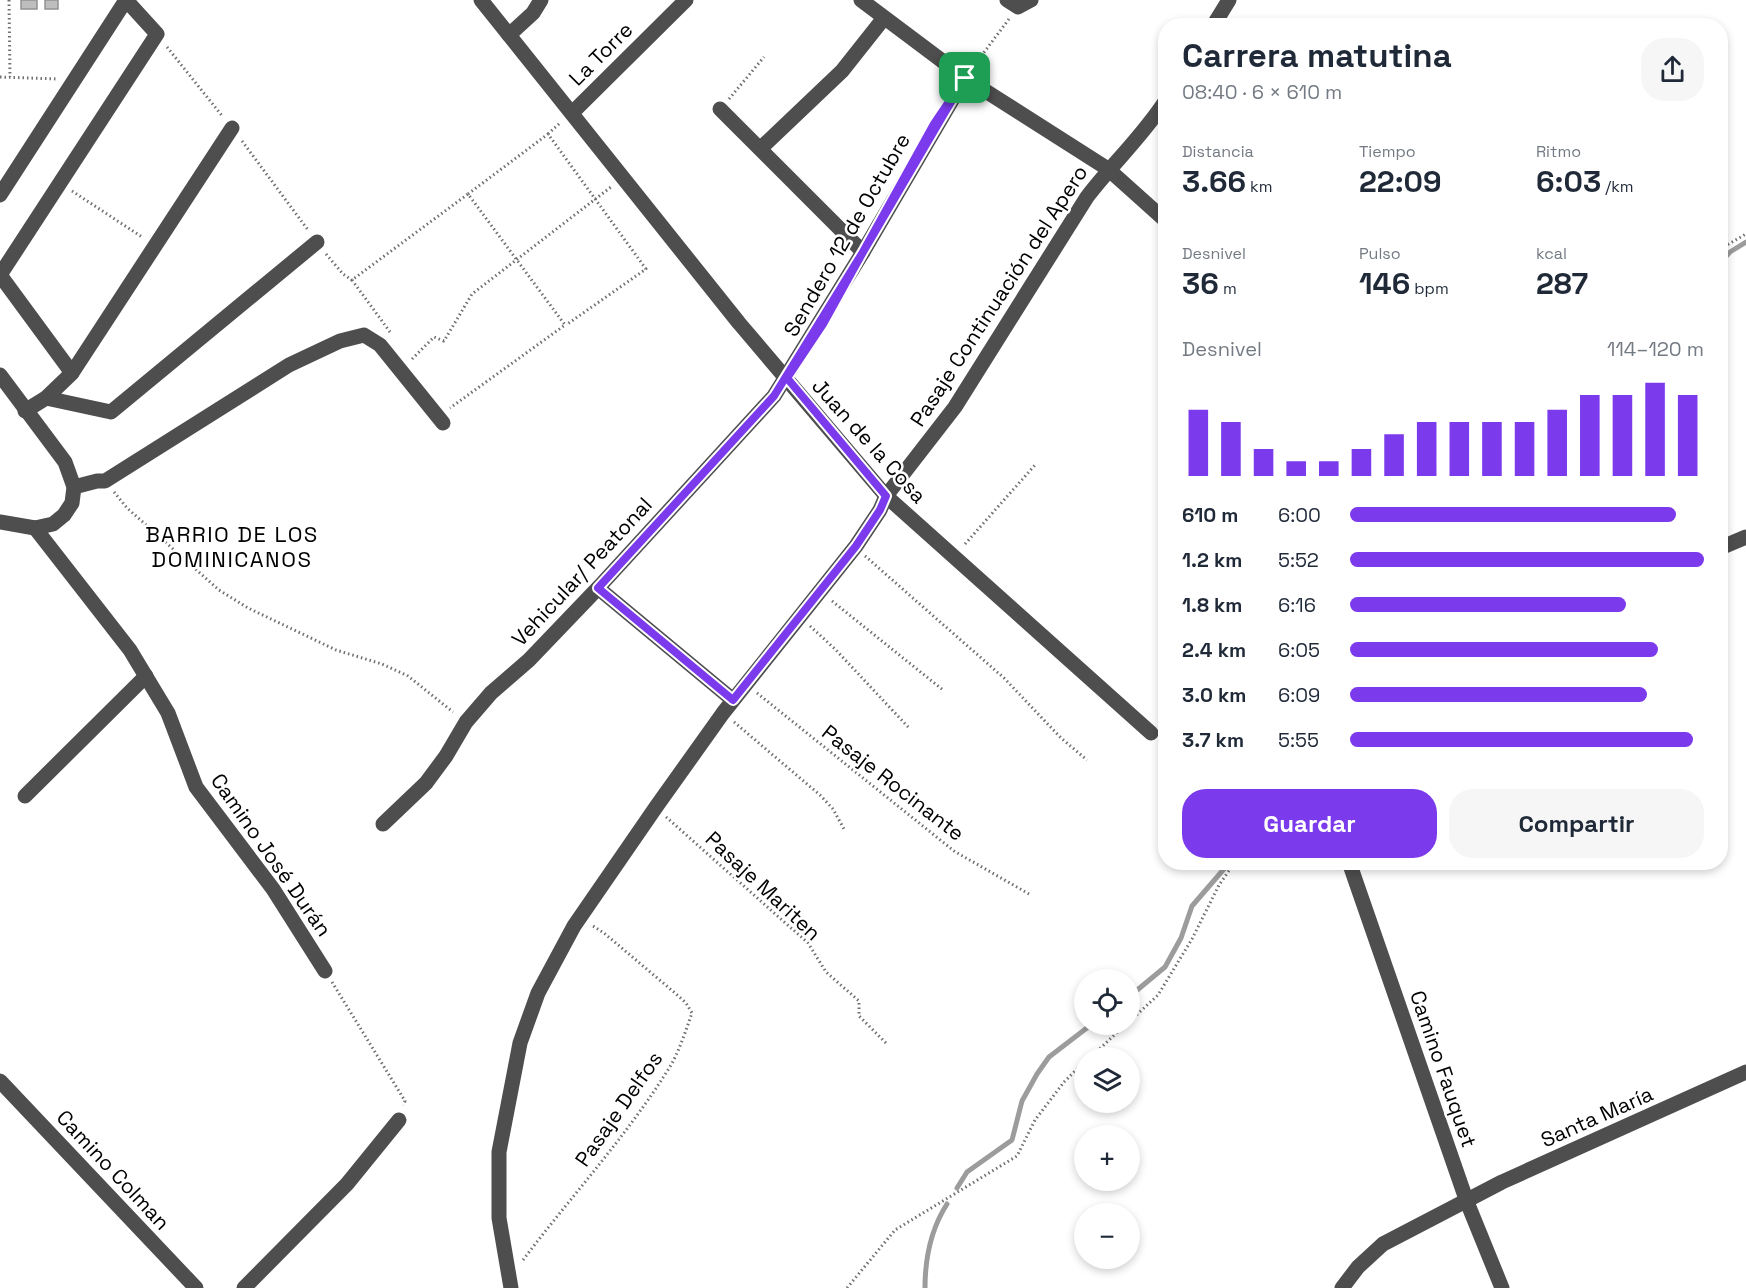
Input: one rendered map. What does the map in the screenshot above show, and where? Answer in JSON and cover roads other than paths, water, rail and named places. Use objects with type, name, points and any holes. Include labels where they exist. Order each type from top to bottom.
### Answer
[{"type":"street","points":[[0,195],[126,0],[157,34],[0,275],[72,373]]},
{"type":"street","name":"Juan de la Cosa","points":[[481,0],[622,178],[886,496],[1151,733]]},
{"type":"street","points":[[509,34],[533,13],[541,0]]},
{"type":"street","name":"La Torre","points":[[572,113],[686,0]]},
{"type":"street","points":[[861,0],[965,78],[1108,169],[1158,212]]},
{"type":"street","points":[[1218,18],[1229,0]]},
{"type":"street","points":[[761,148],[842,71],[884,18]]},
{"type":"street","name":"Vehicular/ Peatonal","points":[[383,824],[426,783],[466,723],[491,693],[529,660],[598,588],[774,396],[863,252],[965,78]]},
{"type":"street","points":[[720,109],[863,252]]},
{"type":"street","name":"Pasaje Continuación del Apero","points":[[510,1283],[499,1218],[499,1152],[523,1034],[538,993],[574,926],[723,713],[856,546],[880,510],[886,496],[955,407],[1087,197],[1108,169],[1137,141],[1158,111]]},
{"type":"street","points":[[25,411],[46,398],[72,373],[231,128]]},
{"type":"street","points":[[46,398],[111,412],[317,242]]},
{"type":"street","points":[[74,488],[105,481],[289,365],[340,340],[364,335],[380,345],[446,416]]},
{"type":"street","points":[[0,375],[65,462],[74,488],[72,503],[54,524],[34,528],[0,522]]},
{"type":"street","name":"Camino José Durán","points":[[34,528],[130,650],[168,713],[196,787],[273,889],[325,971]]},
{"type":"street","points":[[1728,545],[1746,537]]},
{"type":"street","points":[[598,588],[733,700]]},
{"type":"street","points":[[25,795],[146,676]]},
{"type":"street","name":"Camino Fauquet","points":[[1352,870],[1467,1203],[1502,1288]]},
{"type":"street","name":"Santa María","points":[[1342,1288],[1359,1267],[1383,1244],[1422,1222],[1467,1203],[1503,1182],[1746,1072]]},
{"type":"street","name":"Camino Colman","points":[[0,1081],[196,1288]]},
{"type":"street","points":[[244,1288],[348,1184],[399,1120]]},
{"type":"waterway","points":[[1728,254],[1746,242]]},
{"type":"waterway","points":[[1140,988],[1165,967],[1181,938],[1192,906],[1223,870]]},
{"type":"waterway","points":[[957,1188],[967,1172],[1012,1140],[1022,1101],[1037,1074],[1049,1057],[1078,1035]]},
{"type":"waterway","points":[[925,1288],[930,1244],[947,1204]]},
{"type":"district","name":"BARRIO DE LOS DOMINICANOS","points":[[232,546]]}]
